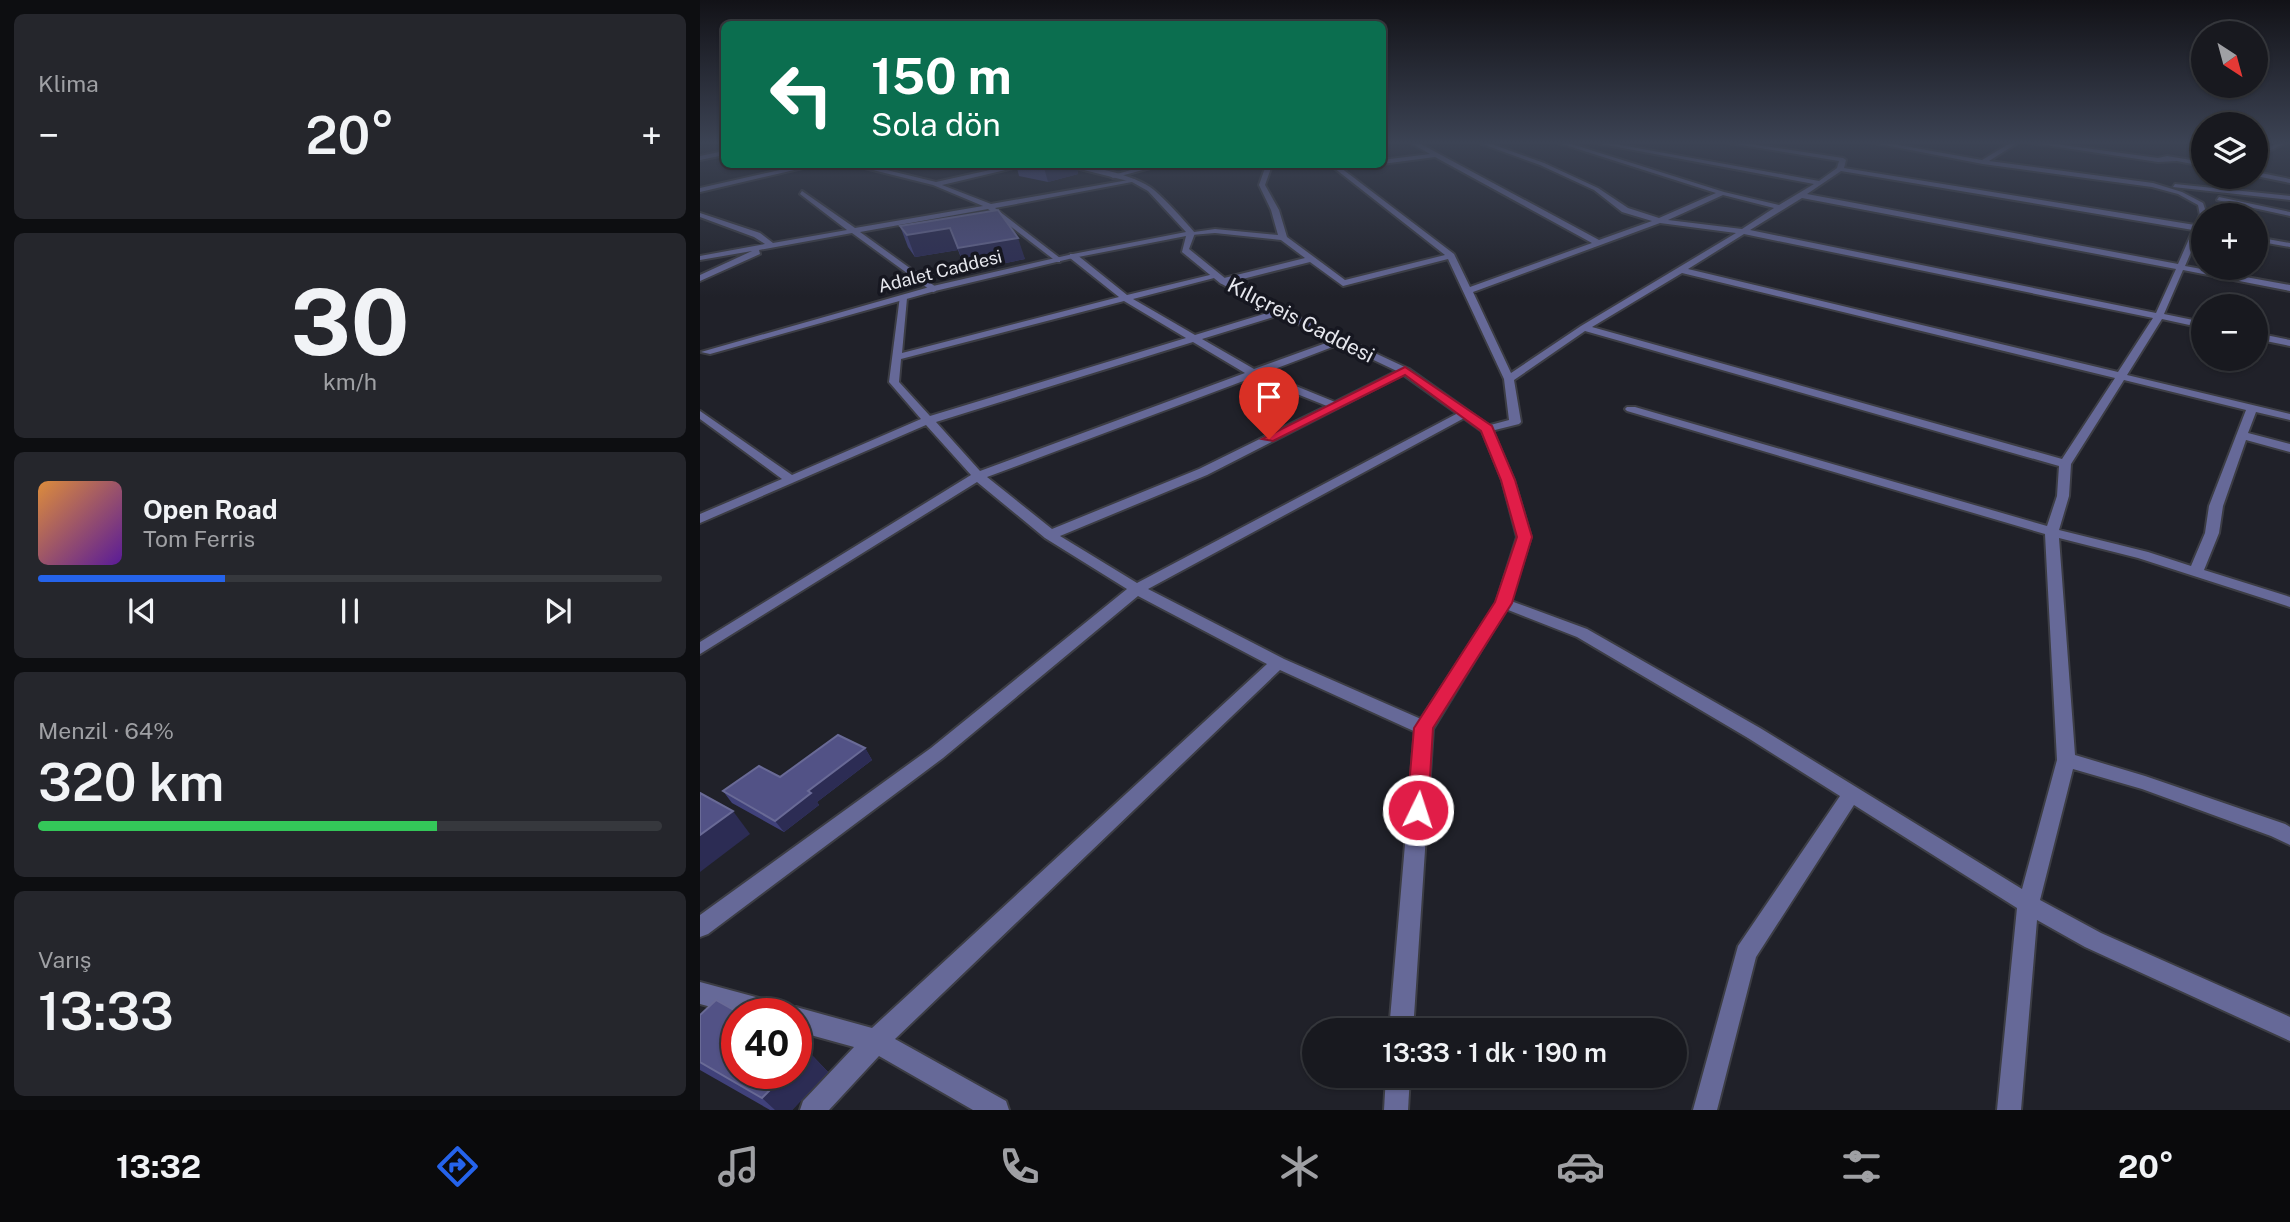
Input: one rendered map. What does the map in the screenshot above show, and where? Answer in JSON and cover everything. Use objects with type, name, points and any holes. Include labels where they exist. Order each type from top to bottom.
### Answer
[{"type":"street","points":[[803,194],[854,228],[933,289]]},
{"type":"street","points":[[960,194],[988,205],[1057,260]]},
{"type":"street","points":[[700,258],[769,243],[1056,194]]},
{"type":"street","name":"Kılıçreis Caddesi","points":[[1154,194],[1191,233],[1185,250],[1219,278],[1280,312],[1405,370],[1487,429]]},
{"type":"street","points":[[1265,194],[1283,238],[1343,282],[1451,256]]},
{"type":"street","points":[[1370,194],[1451,256],[1509,379],[1515,422],[1487,429],[1508,480],[1524,537],[1503,603],[1424,728],[1402,1018]]},
{"type":"street","points":[[1508,194],[1597,242]]},
{"type":"street","points":[[1603,194],[1625,210],[1659,221],[1742,232],[2191,323]]},
{"type":"street","points":[[1468,291],[1659,221],[1720,194]]},
{"type":"street","points":[[1725,194],[1777,207]]},
{"type":"street","points":[[2009,194],[2191,220]]},
{"type":"street","points":[[2179,194],[2199,203]]},
{"type":"street","points":[[2194,194],[2290,214]]},
{"type":"street","points":[[2246,194],[2290,198]]},
{"type":"street","points":[[1509,379],[1584,328],[1799,195],[2290,288]]},
{"type":"street","points":[[702,216],[757,235],[769,243]]},
{"type":"street","name":"Adalet Caddesi","points":[[702,354],[933,289],[1073,256],[1191,233],[1215,231],[1283,238]]},
{"type":"street","points":[[2268,241],[2290,245]]},
{"type":"street","points":[[700,278],[765,249],[769,243]]},
{"type":"street","points":[[2008,1110],[2028,905],[2066,760],[2052,532],[2063,496],[2065,464],[2159,316],[2191,247]]},
{"type":"street","points":[[1073,256],[1125,298],[1193,339],[1255,373],[1334,405]]},
{"type":"street","points":[[899,357],[1125,298],[1311,258]]},
{"type":"street","points":[[1681,270],[2121,374],[2290,417]]},
{"type":"street","points":[[903,298],[899,357],[894,382],[978,475],[1050,535],[1137,589],[1278,663],[1424,728]]},
{"type":"street","points":[[700,519],[929,420],[1280,312]]},
{"type":"street","points":[[1584,328],[2065,464]]},
{"type":"street","points":[[2268,338],[2290,343]]},
{"type":"street","points":[[700,649],[978,475],[1340,341]]},
{"type":"street","points":[[1050,535],[1203,472],[1405,370]]},
{"type":"street","points":[[2196,571],[2212,533],[2216,506],[2252,407]]},
{"type":"street","points":[[1630,409],[2052,532],[2196,571],[2290,602]]},
{"type":"street","points":[[700,414],[790,479]]},
{"type":"street","points":[[700,927],[937,753],[1137,589],[1464,414]]},
{"type":"street","points":[[2242,435],[2290,448]]},
{"type":"street","points":[[1503,603],[1582,633],[1754,733],[2028,905],[2093,940],[2290,1029]]},
{"type":"street","points":[[812,1110],[876,1041],[1278,663]]},
{"type":"street","points":[[2066,760],[2145,783],[2278,830],[2290,837]]},
{"type":"street","points":[[1705,1110],[1746,953],[1851,794]]},
{"type":"street","points":[[700,993],[721,999]]},
{"type":"street","points":[[812,1024],[876,1041],[997,1110]]},
{"type":"street","points":[[1396,1110],[1397,1088]]},
{"type":"building","points":[[998,210],[1018,238],[958,248],[950,228],[907,235],[900,226]]},
{"type":"building","points":[[838,735],[865,748],[808,791],[811,793],[775,821],[723,791],[759,766],[780,777]]},
{"type":"building","points":[[700,793],[733,811],[700,835]]},
{"type":"building","points":[[716,1000],[721,1003],[721,1074],[700,1062],[700,1015]]},
{"type":"building","points":[[746,1089],[771,1089],[762,1098]]},
{"type":"route","points":[[1269,439],[1405,370],[1487,429],[1508,480],[1524,537],[1503,603],[1424,728],[1418,810]]}]
